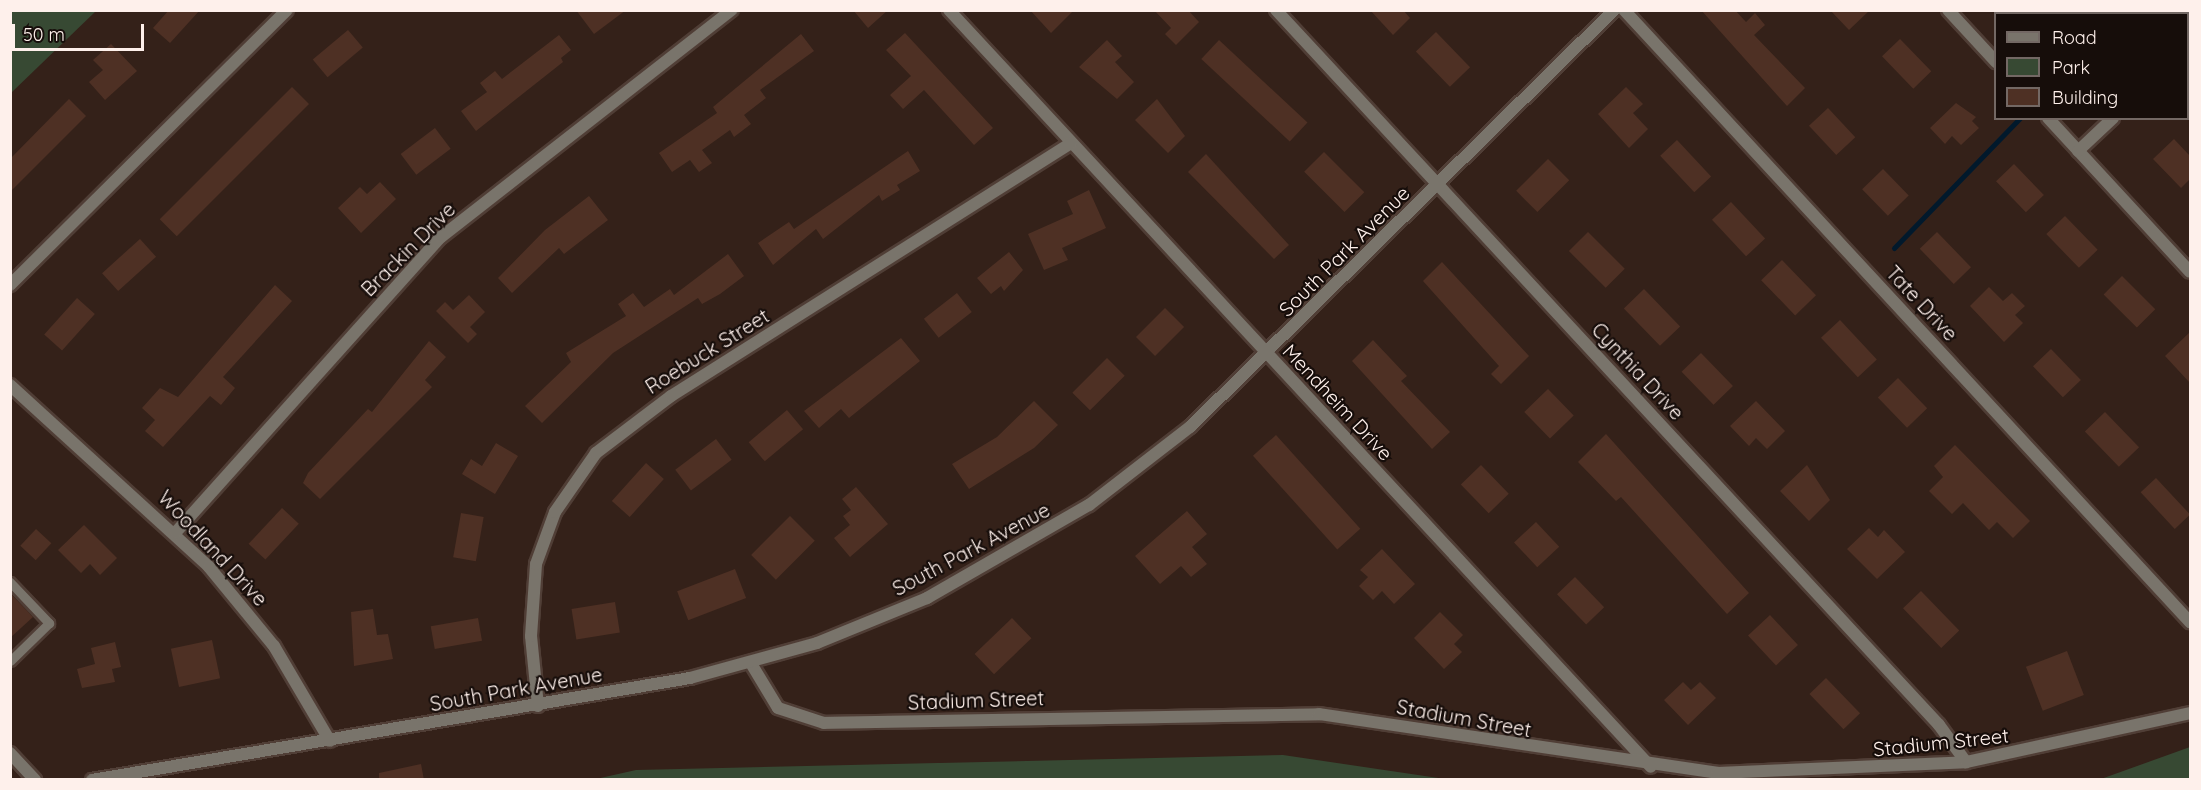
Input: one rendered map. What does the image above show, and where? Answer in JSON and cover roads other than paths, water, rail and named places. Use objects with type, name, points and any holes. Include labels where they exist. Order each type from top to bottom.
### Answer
[{"type":"street","points":[[10,285],[287,10]]},
{"type":"street","name":"Brackin Drive","points":[[176,532],[441,237],[732,10]]},
{"type":"street","name":"Mendheim Drive","points":[[949,10],[1651,767]]},
{"type":"street","name":"Cynthia Drive","points":[[1276,10],[1939,725],[1966,762]]},
{"type":"street","name":"South Park Avenue","points":[[92,780],[538,706],[752,664],[927,598],[1024,545],[1158,454],[1267,355],[1614,10]]},
{"type":"street","name":"Tate Drive","points":[[1624,10],[2190,622]]},
{"type":"street","points":[[1948,10],[1994,61]]},
{"type":"street","points":[[2050,120],[2190,272]]},
{"type":"street","points":[[2078,151],[2111,120]]},
{"type":"street","name":"Roebuck Street","points":[[538,706],[531,636],[536,564],[555,512],[596,453],[663,401],[1071,143]]},
{"type":"street","name":"Woodland Drive","points":[[10,385],[176,532],[274,646],[330,741]]},
{"type":"street","name":"Stadium Street","points":[[752,664],[778,708],[824,723],[1319,714],[1651,767],[1785,773],[1966,762],[2190,713]]},
{"type":"street","points":[[10,753],[35,780]]},
{"type":"lane","points":[[10,582],[49,623],[10,661]]},
{"type":"waterway","points":[[1894,248],[2018,120]]}]
